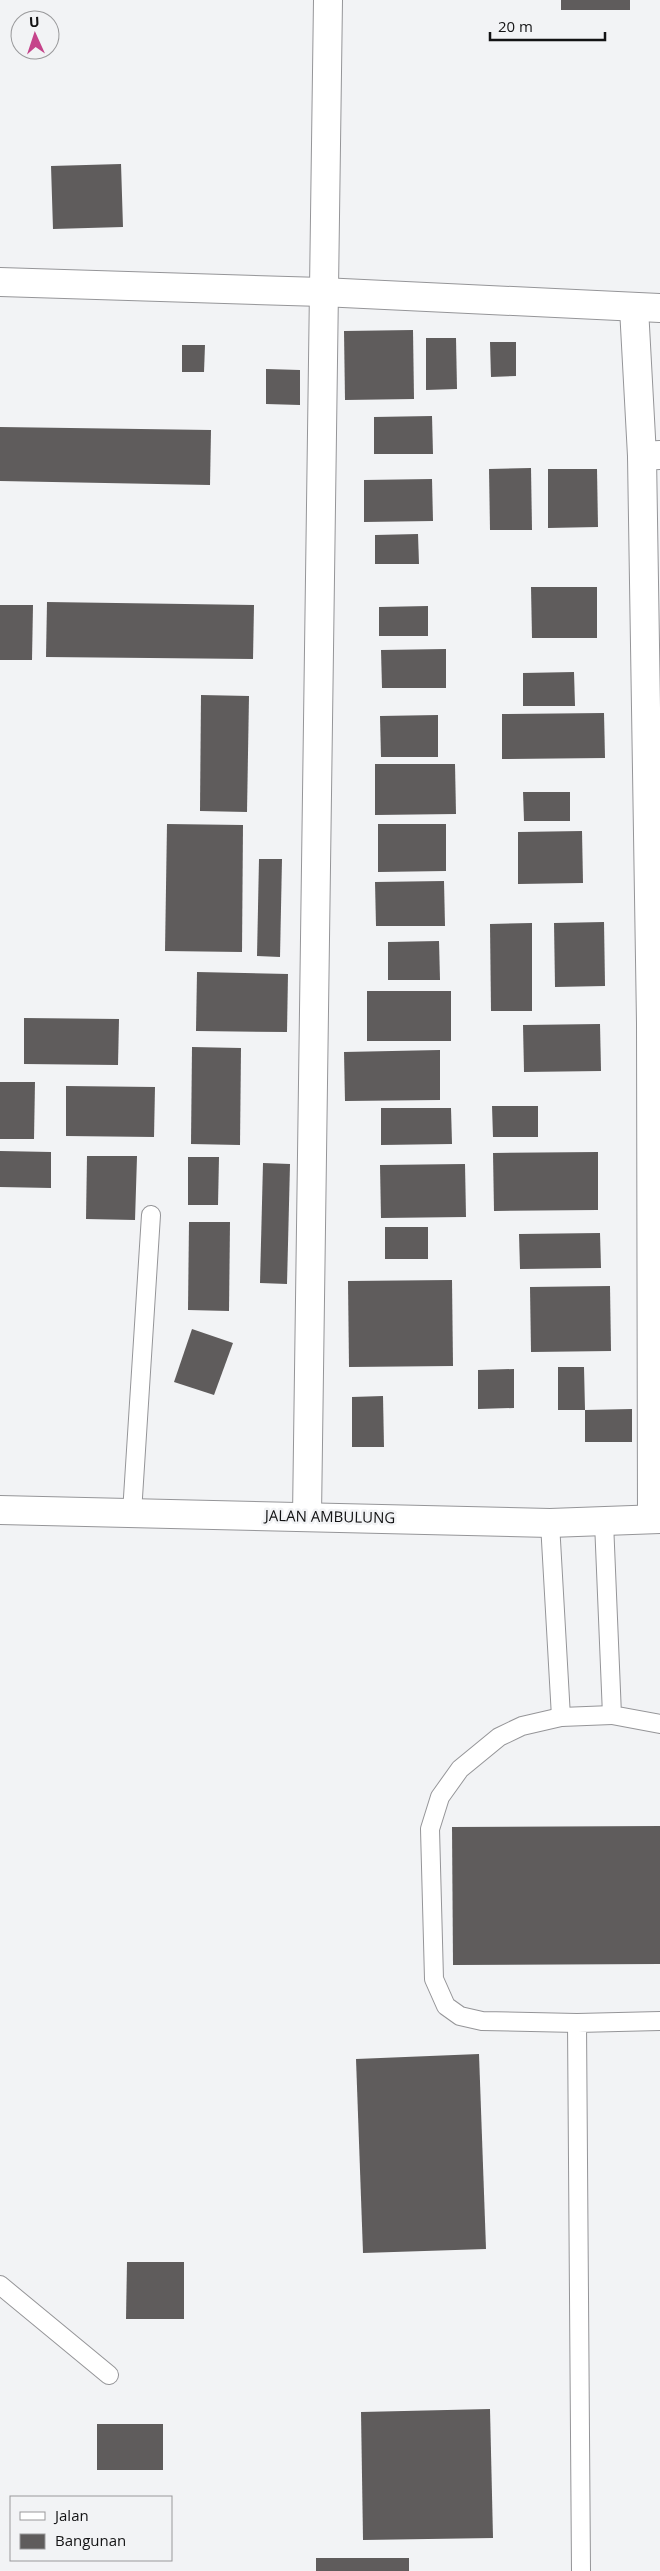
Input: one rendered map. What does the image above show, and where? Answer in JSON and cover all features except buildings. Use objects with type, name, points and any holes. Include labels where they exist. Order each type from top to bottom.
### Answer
[{"type":"street","points":[[306,1516],[322,292],[328,0]]},
{"type":"street","points":[[0,282],[322,292],[647,308],[651,455],[656,1519]]},
{"type":"street","name":"JALAN AMBULUNG","points":[[0,1510],[550,1522],[604,1522],[656,1519]]},
{"type":"lane","points":[[132,1513],[151,1215]]},
{"type":"lane","points":[[550,1522],[561,1717]]},
{"type":"lane","points":[[604,1522],[612,1715]]},
{"type":"lane","points":[[660,1724],[612,1715],[561,1717],[522,1726],[499,1737],[460,1769],[440,1797],[430,1829],[434,1979],[446,2006],[460,2016],[482,2021],[660,2021]]},
{"type":"lane","points":[[577,2022],[581,2571]]},
{"type":"lane","points":[[0,2285],[109,2374]]}]
